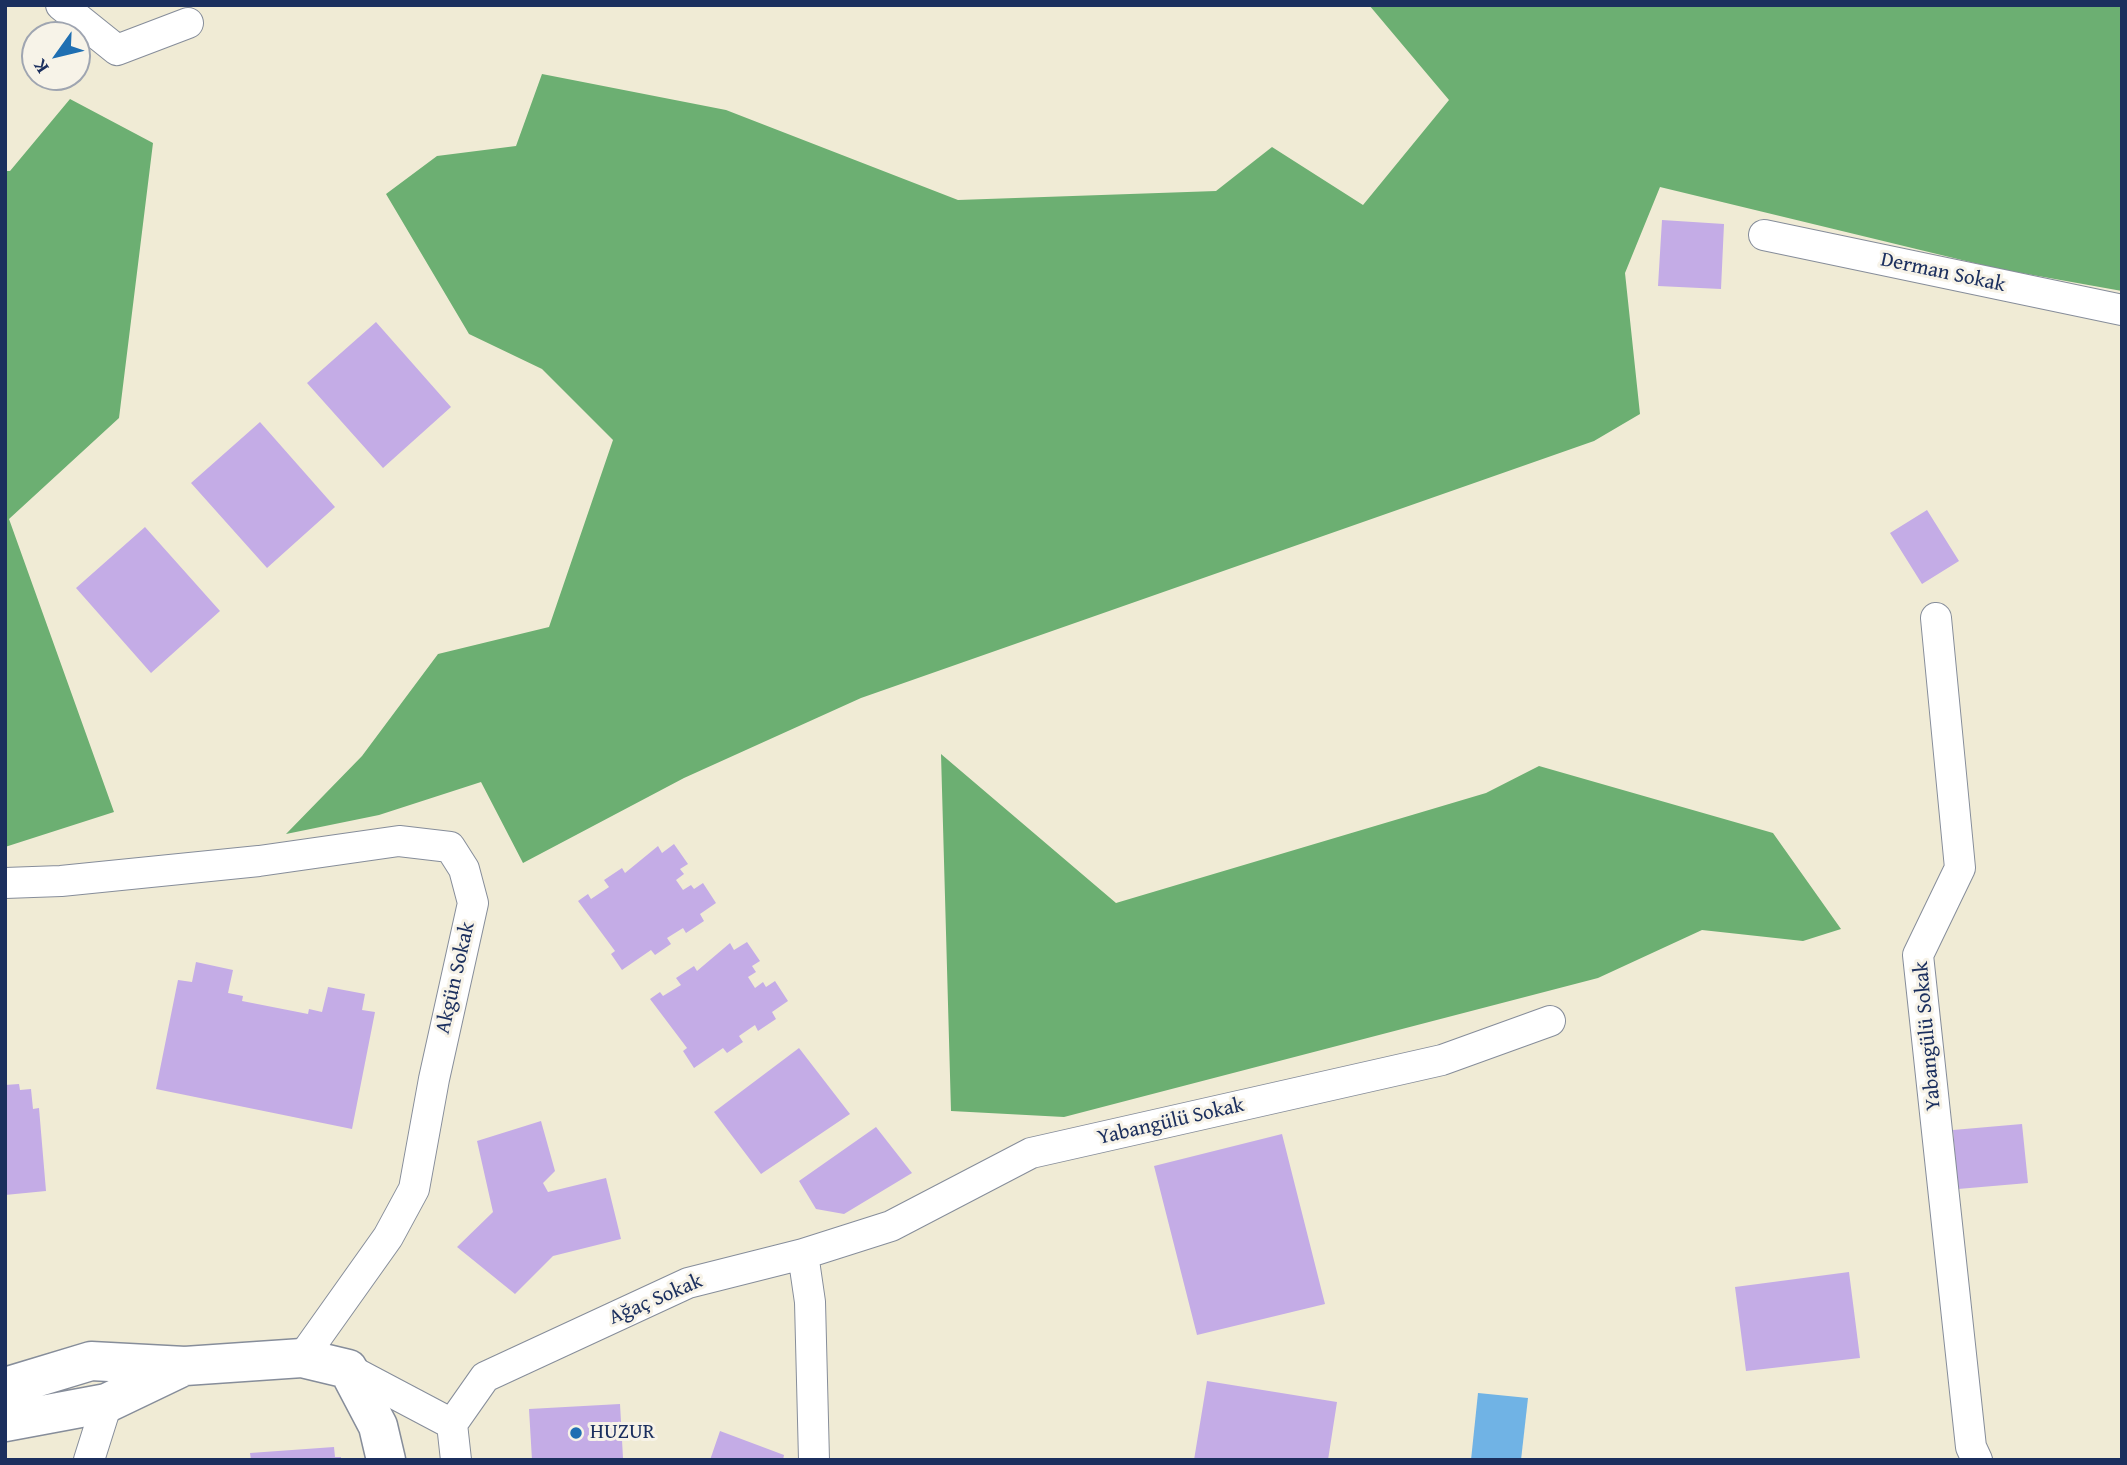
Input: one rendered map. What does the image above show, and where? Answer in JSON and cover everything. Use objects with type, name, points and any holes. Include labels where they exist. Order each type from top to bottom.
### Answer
[{"type":"street","points":[[61,5],[117,50],[188,23]]},
{"type":"street","name":"Derman Sokak","points":[[1764,235],[2122,310]]},
{"type":"street","name":"Yabangülü Sokak","points":[[1936,618],[1960,868],[1918,955],[1971,1447],[1977,1460]]},
{"type":"street","name":"Akgün Sokak","points":[[5,883],[61,881],[259,861],[399,841],[450,847],[464,869],[473,903],[434,1079],[414,1189],[388,1237],[302,1358]]},
{"type":"street","name":"Yabangülü Sokak","points":[[803,1254],[891,1226],[1031,1153],[1442,1060],[1550,1021]]},
{"type":"street","points":[[803,1254],[810,1302],[814,1460]]},
{"type":"street","name":"Ağaç Sokak","points":[[452,1424],[485,1377],[497,1371],[688,1283],[803,1254]]},
{"type":"street","points":[[5,1387],[91,1361],[185,1366],[302,1358],[348,1370],[452,1424],[456,1460]]},
{"type":"street","points":[[5,1422],[107,1403],[185,1366]]},
{"type":"street","points":[[348,1370],[378,1426],[386,1460]]},
{"type":"street","points":[[89,1460],[107,1403]]},
{"type":"green space","points":[[1369,5],[2122,5],[2122,291],[1999,269],[1660,187],[1625,273],[1640,414],[1594,441],[861,698],[684,778],[523,863],[481,782],[379,815],[286,834],[362,756],[438,654],[549,627],[613,440],[542,369],[469,334],[386,194],[437,156],[516,146],[542,74],[726,110],[958,200],[1216,191],[1272,147],[1363,205],[1449,100]]},
{"type":"green space","points":[[70,99],[153,143],[119,418],[9,519],[114,812],[5,847],[5,171],[10,171]]},
{"type":"green space","points":[[941,754],[1116,903],[1486,793],[1539,766],[1773,833],[1841,929],[1803,941],[1702,930],[1598,978],[1064,1117],[951,1111]]},
{"type":"water","points":[[1478,1393],[1528,1398],[1521,1460],[1471,1460]]},
{"type":"building","points":[[1662,220],[1724,224],[1721,289],[1658,286]]},
{"type":"building","points":[[376,322],[451,407],[383,468],[307,383]]},
{"type":"building","points":[[260,422],[335,507],[267,568],[191,483]]},
{"type":"building","points":[[1927,510],[1959,561],[1922,584],[1890,533]]},
{"type":"building","points":[[145,527],[220,611],[151,673],[76,588]]},
{"type":"building","points":[[674,844],[688,864],[680,869],[684,874],[676,880],[683,890],[691,885],[694,889],[703,883],[716,903],[700,914],[704,921],[686,933],[683,928],[667,938],[671,944],[655,955],[651,950],[622,970],[611,954],[615,951],[578,901],[588,894],[591,899],[609,887],[604,880],[622,868],[625,873],[658,846],[662,853]]},
{"type":"building","points":[[747,942],[760,961],[752,966],[756,972],[748,977],[755,988],[763,982],[766,987],[775,981],[788,1001],[772,1012],[776,1019],[758,1031],[755,1025],[739,1036],[743,1042],[727,1053],[723,1048],[694,1068],[683,1051],[687,1048],[650,999],[660,992],[663,996],[681,985],[676,978],[694,966],[697,971],[730,943],[734,950]]},
{"type":"building","points":[[196,962],[233,970],[228,993],[243,996],[242,1001],[308,1014],[309,1009],[322,1012],[328,987],[365,994],[362,1010],[375,1012],[352,1129],[156,1089],[178,980],[192,982]]},
{"type":"building","points":[[799,1048],[850,1114],[761,1174],[714,1112]]},
{"type":"building","points":[[19,1084],[20,1090],[31,1089],[33,1109],[39,1108],[46,1191],[5,1195],[5,1085]]},
{"type":"building","points":[[541,1121],[555,1171],[543,1183],[548,1192],[606,1178],[621,1239],[553,1256],[515,1294],[457,1247],[493,1212],[477,1141]]},
{"type":"building","points":[[2022,1124],[2028,1183],[1958,1189],[1953,1130]]},
{"type":"building","points":[[876,1127],[912,1173],[844,1214],[816,1209],[799,1181]]},
{"type":"building","points":[[1282,1134],[1325,1304],[1197,1335],[1154,1166]]},
{"type":"building","points":[[1849,1272],[1860,1358],[1746,1371],[1735,1287]]},
{"type":"building","points":[[1207,1381],[1337,1402],[1328,1460],[1194,1460]]},
{"type":"building","name":"HUZUR","points":[[620,1404],[623,1458],[532,1460],[529,1409]]},
{"type":"building","points":[[720,1431],[784,1455],[783,1460],[710,1460]]},
{"type":"building","points":[[334,1447],[335,1457],[341,1457],[341,1460],[251,1460],[250,1453]]},
{"type":"place","name":"HUZUR","points":[[576,1433]]}]
